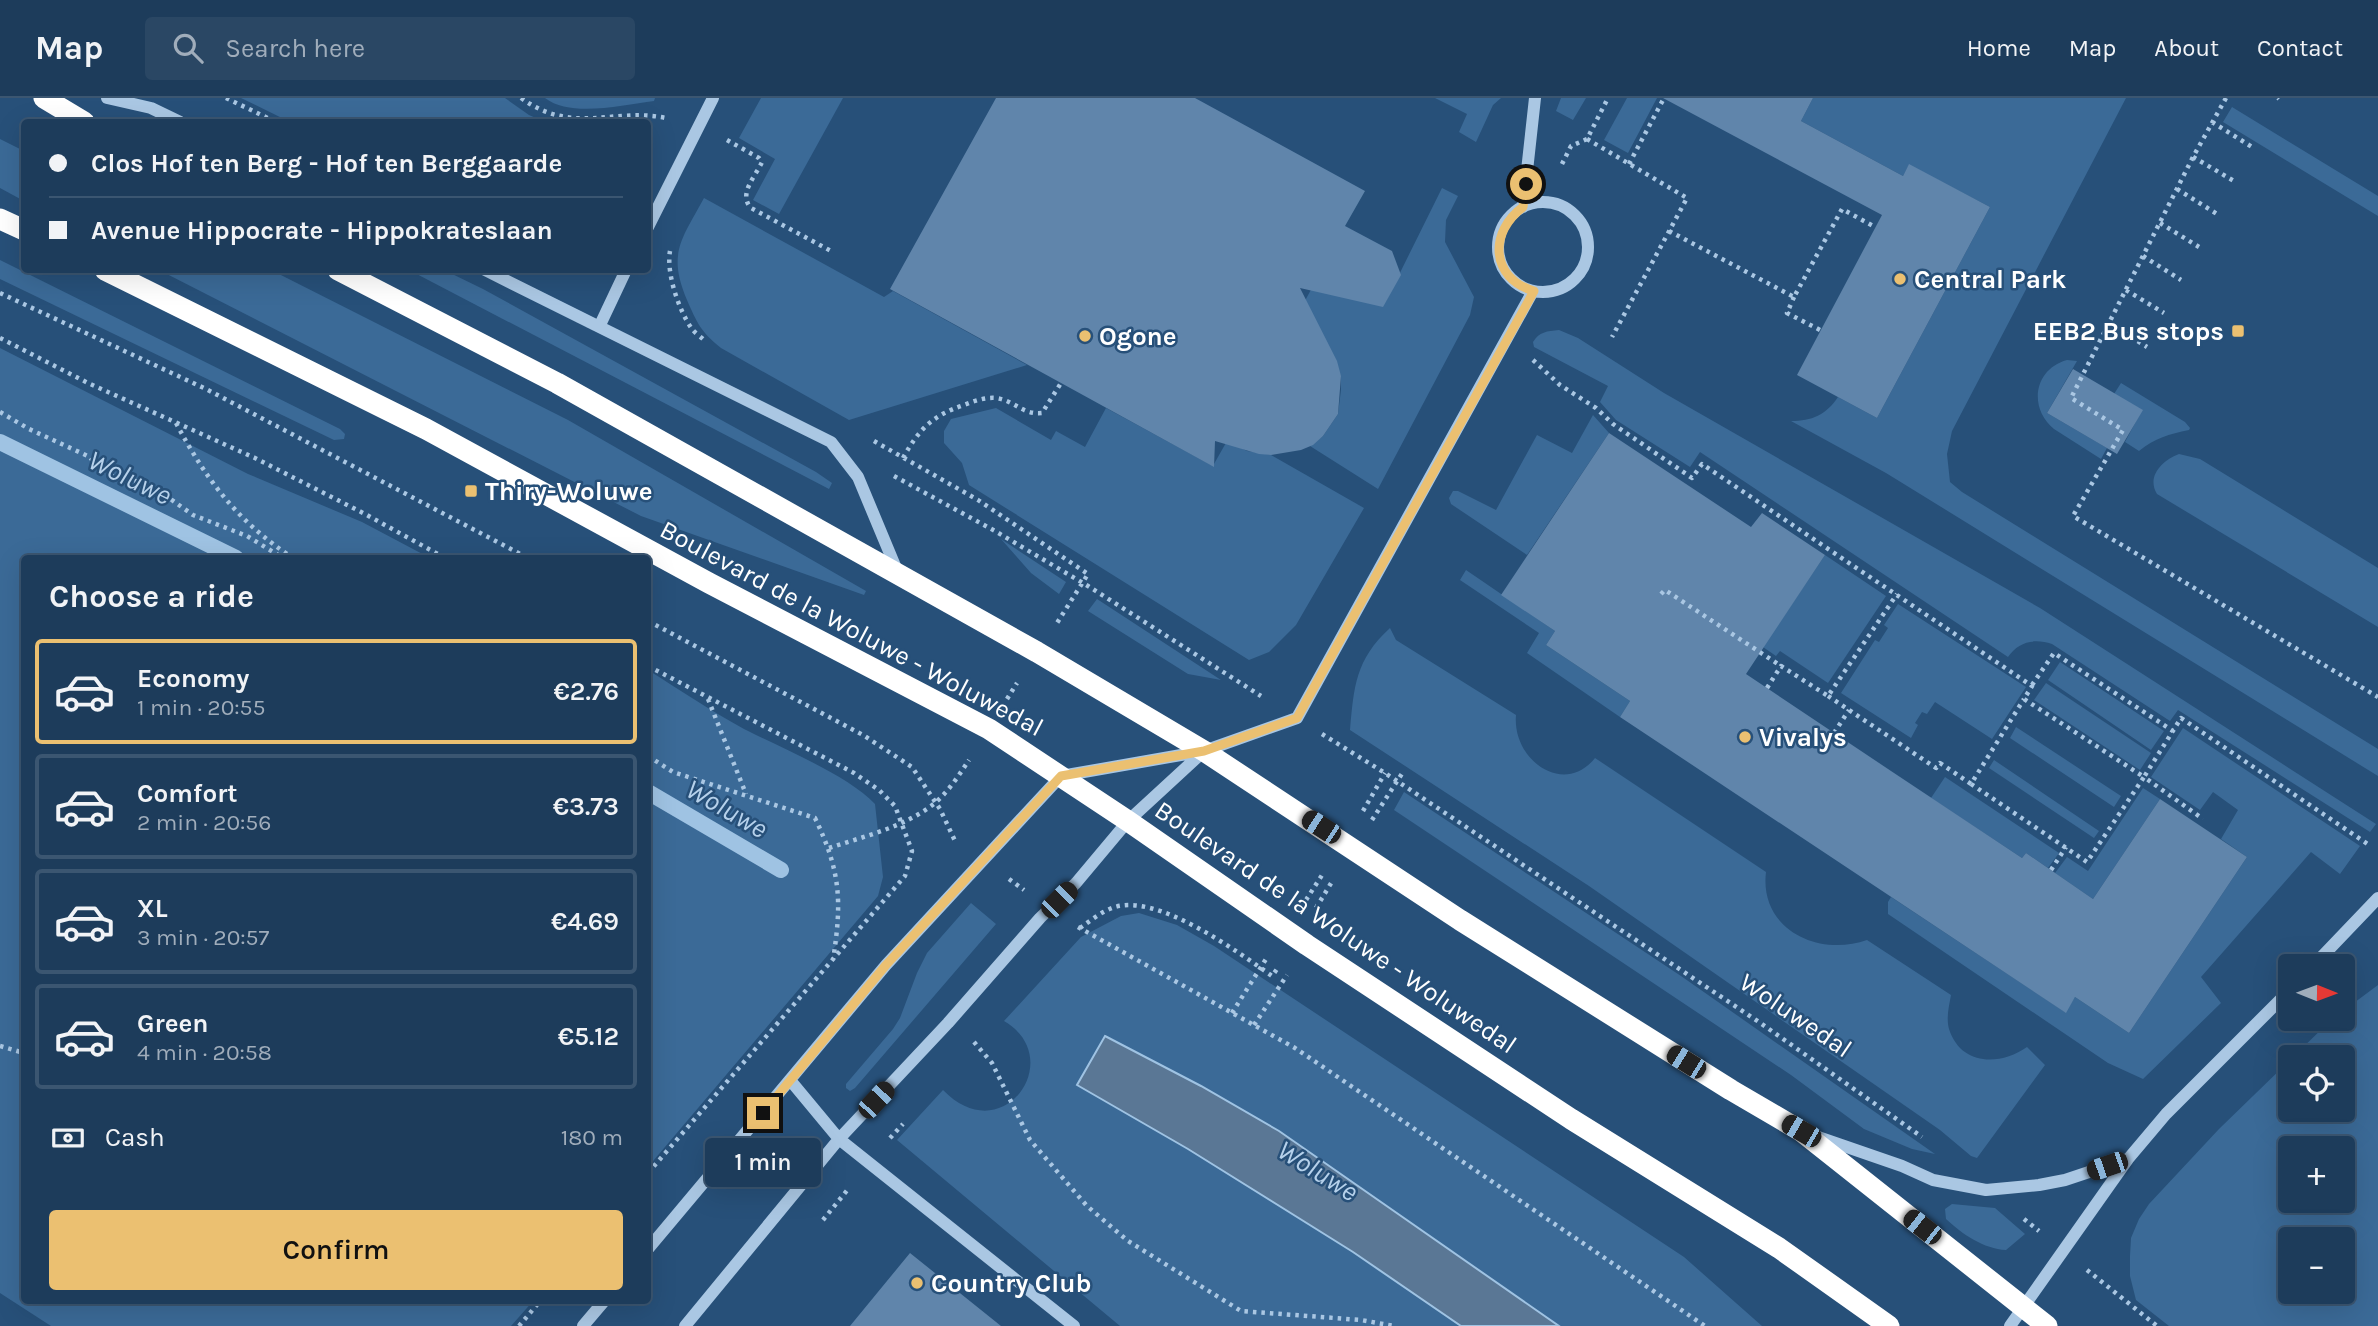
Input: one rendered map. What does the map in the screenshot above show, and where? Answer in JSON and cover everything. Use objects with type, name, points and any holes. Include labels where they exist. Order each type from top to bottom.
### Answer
[{"type":"highway","points":[[45,98],[80,119]]},
{"type":"highway","points":[[0,219],[21,229]]},
{"type":"highway","name":"Boulevard de la Woluwe - Woluwedal","points":[[111,273],[426,429],[709,583],[989,729],[1307,945],[1571,1119],[1779,1248],[1889,1326]]},
{"type":"highway","points":[[344,273],[556,383],[898,574],[1204,751],[1472,928],[1801,1131],[2047,1326]]},
{"type":"street","points":[[45,98],[51,98]]},
{"type":"street","points":[[107,98],[150,108],[174,119]]},
{"type":"street","points":[[651,221],[713,98]]},
{"type":"street","points":[[1523,207],[1535,98]]},
{"type":"street","points":[[1544,202],[1559,205],[1572,213],[1583,225],[1588,239],[1588,254],[1583,269],[1574,281],[1551,292],[1534,291],[1523,288],[1512,280],[1503,268],[1499,238],[1506,223],[1523,207],[1544,202]]},
{"type":"street","points":[[491,273],[831,442],[858,477],[898,574]]},
{"type":"street","points":[[600,325],[625,273]]},
{"type":"street","points":[[651,1245],[886,965],[1061,776],[1204,751],[1297,718],[1534,291]]},
{"type":"street","points":[[685,1326],[839,1139],[1076,883],[1128,821],[1204,751]]},
{"type":"street","points":[[2324,954],[2378,898]]},
{"type":"street","points":[[2010,1326],[2128,1158],[2166,1114],[2278,1002]]},
{"type":"street","points":[[790,1080],[839,1139],[1074,1326]]},
{"type":"street","points":[[1801,1131],[1902,1166],[1933,1180],[1986,1190],[2065,1180],[2128,1158]]},
{"type":"street","points":[[583,1326],[602,1304]]},
{"type":"path","points":[[226,98],[270,119]]},
{"type":"path","points":[[522,98],[531,105],[559,116],[578,119]]},
{"type":"path","points":[[1608,98],[1587,139],[1687,198],[1612,337]]},
{"type":"path","points":[[1629,164],[1664,98]]},
{"type":"path","points":[[2226,98],[2193,157],[2071,398],[2123,429],[2073,516],[2378,697]]},
{"type":"path","points":[[594,119],[647,114],[667,118]]},
{"type":"path","points":[[2212,122],[2252,147]]},
{"type":"path","points":[[719,147],[723,138],[761,160],[761,165],[745,193],[746,203],[751,208],[831,251]]},
{"type":"path","points":[[2193,157],[2234,181]]},
{"type":"path","points":[[2177,189],[2217,214]]},
{"type":"path","points":[[1821,330],[1787,313],[1794,297],[1842,209],[1875,227]]},
{"type":"path","points":[[2160,223],[2199,247]]},
{"type":"path","points":[[1669,230],[1794,297]]},
{"type":"path","points":[[672,242],[667,265],[677,298],[692,330],[710,345]]},
{"type":"path","points":[[2143,256],[2181,280]]},
{"type":"path","points":[[2126,290],[2164,313]]},
{"type":"path","points":[[0,293],[205,389],[522,555]]},
{"type":"path","points":[[2109,323],[2147,347]]},
{"type":"path","points":[[0,338],[88,383],[267,464],[439,555]]},
{"type":"path","points":[[1527,356],[1560,385],[1692,478],[1702,464],[2032,686]]},
{"type":"path","points":[[903,458],[913,439],[941,412],[978,400],[995,398],[1011,402],[1031,414],[1042,413],[1061,383]]},
{"type":"path","points":[[0,412],[29,429],[90,457],[95,465],[124,480],[141,480],[148,483],[192,515],[247,536],[278,555]]},
{"type":"path","points":[[176,422],[198,465],[216,489],[264,538],[289,555]]},
{"type":"path","points":[[868,438],[978,500],[1088,573]]},
{"type":"path","name":"Woluwedal","points":[[889,474],[1082,582],[1385,773],[1759,1022],[1928,1141]]},
{"type":"path","points":[[1661,594],[1665,590],[1936,768],[1940,763],[2087,862],[2181,718],[2369,845]]},
{"type":"path","points":[[1828,696],[1896,594]]},
{"type":"path","points":[[651,623],[863,735],[912,767],[935,802],[958,849],[982,861],[1079,928],[1306,1055],[1705,1326]]},
{"type":"path","points":[[1971,784],[2054,653],[2173,732]]},
{"type":"path","points":[[1767,688],[1781,666]]},
{"type":"path","points":[[651,668],[854,773],[879,790],[895,806],[912,851],[905,876],[651,1169]]},
{"type":"path","points":[[707,698],[746,794]]},
{"type":"path","points":[[2024,699],[2203,819]]},
{"type":"path","points":[[1834,733],[1849,710]]},
{"type":"path","points":[[651,759],[673,772],[815,818],[830,849],[836,877],[840,918],[833,961]]},
{"type":"path","points":[[1231,1013],[1344,842],[1385,773]]},
{"type":"path","points":[[830,849],[902,823],[935,802],[955,780]]},
{"type":"path","points":[[2051,870],[2066,848]]},
{"type":"path","points":[[1144,907],[1192,923],[1272,976]]},
{"type":"path","points":[[1254,1025],[1307,945]]},
{"type":"path","points":[[952,1018],[992,1063],[1030,1140],[1087,1206],[1128,1241],[1241,1311],[1361,1320],[1394,1326]]},
{"type":"path","points":[[0,1046],[21,1052]]},
{"type":"path","points":[[1986,1190],[2157,1326]]},
{"type":"path","points":[[519,1326],[538,1304]]},
{"type":"shaded area","points":[[241,98],[505,98],[538,119],[284,119]]},
{"type":"shaded area","points":[[545,98],[655,98],[654,101],[582,109],[556,104]]},
{"type":"shaded area","points":[[761,98],[843,98],[779,214],[753,200],[775,159],[739,138]]},
{"type":"shaded area","points":[[1435,98],[1501,98],[1493,105],[1476,142],[1459,132],[1467,114]]},
{"type":"shaded area","points":[[1561,98],[1586,98],[1573,120],[1556,111]]},
{"type":"shaded area","points":[[1627,98],[1657,98],[1628,153],[1604,140]]},
{"type":"shaded area","points":[[1813,98],[2126,98],[1952,431],[1947,454],[1950,482],[1962,492],[2378,749],[2378,776],[1886,473],[1791,421],[1818,416],[1838,397],[1877,418],[1990,207],[1909,165],[1903,176],[1801,121]]},
{"type":"shaded area","points":[[2232,107],[2378,196],[2378,216],[2223,122]]},
{"type":"shaded area","points":[[0,139],[21,150],[21,199],[0,188]]},
{"type":"shaded area","points":[[1442,188],[1458,196],[1446,220],[1445,242],[1474,297],[1470,315],[1378,489],[1310,446],[1323,436],[1338,414],[1341,376],[1299,312],[1336,243],[1386,301]]},
{"type":"shaded area","points":[[704,198],[884,297],[893,291],[1027,365],[849,420],[721,348],[700,327],[681,284],[678,258],[684,236]]},
{"type":"shaded area","points":[[0,260],[21,270],[21,273],[26,273],[340,429],[345,434],[344,439],[334,440],[0,279]]},
{"type":"shaded area","points":[[165,273],[277,273],[568,420],[866,591],[864,595],[641,516]]},
{"type":"shaded area","points":[[415,273],[450,273],[483,289],[816,472],[832,483],[829,489]]},
{"type":"shaded area","points":[[1559,330],[1578,338],[1664,393],[2040,608],[2376,824],[2370,832],[2178,710],[2170,721],[2052,644],[2039,641],[2027,643],[2008,657],[1700,452],[1690,467],[1616,420],[1600,402],[1608,386],[1534,347],[1533,342],[1541,334]]},
{"type":"shaded area","points":[[0,348],[248,474],[362,522],[424,555],[21,555],[21,1304],[530,1304],[511,1326],[51,1326],[0,1293]]},
{"type":"shaded area","points":[[2067,360],[2077,361],[2047,413],[2107,448],[2101,459],[2054,429],[2040,411],[2038,390],[2042,380],[2047,372]]},
{"type":"shaded area","points":[[2121,383],[2185,422],[2189,430],[2162,437],[2139,451],[2125,442],[2142,410],[2114,394]]},
{"type":"shaded area","points":[[996,408],[1051,440],[1056,431],[1085,447],[1106,408],[1211,465],[1227,441],[1247,451],[1271,455],[1364,508],[1296,625],[1269,652],[1249,660],[969,485],[962,463],[944,443],[944,431],[951,419]]},
{"type":"shaded area","points":[[1593,415],[1609,433],[1527,555],[1451,504],[1449,498],[1453,491],[1458,491],[1496,510],[1537,435],[1572,453]]},
{"type":"shaded area","points":[[2179,454],[2200,459],[2378,568],[2378,627],[2157,494],[2154,481],[2158,469]]},
{"type":"shaded area","points":[[1001,539],[1066,582],[1059,594],[1031,573]]},
{"type":"shaded area","points":[[1825,555],[1886,596],[1828,683],[1780,651],[1776,656],[1763,647]]},
{"type":"shaded area","points":[[1466,570],[1555,631],[1546,645],[1630,701],[1620,717],[1527,653],[1539,633],[1460,580]]},
{"type":"shaded area","points":[[1097,599],[1221,680],[1188,674],[1088,611]]},
{"type":"shaded area","points":[[1898,604],[2026,687],[1992,739],[1935,702],[1927,714],[1922,712],[1915,723],[1918,725],[1911,738],[1841,693],[1875,640],[1879,642],[1888,628],[1884,625]]},
{"type":"shaded area","points":[[1390,628],[1396,640],[1516,715],[1522,746],[1542,768],[1569,774],[1583,769],[1595,758],[1766,872],[1766,892],[1772,909],[1782,923],[1796,934],[1830,945],[1867,940],[1951,995],[1949,1029],[1962,1050],[1982,1059],[1994,1059],[2027,1047],[2045,1065],[1977,1158],[1589,886],[1350,730],[1358,675],[1370,651]]},
{"type":"shaded area","points":[[2060,662],[2164,731],[2151,750],[2048,680]]},
{"type":"shaded area","points":[[651,672],[744,729],[795,753],[848,783],[875,804],[883,877],[878,896],[651,1163]]},
{"type":"shaded area","points":[[2046,683],[2151,753],[2140,770],[2034,700]]},
{"type":"shaded area","points":[[2016,727],[2121,796],[2114,807],[2010,738]]},
{"type":"shaded area","points":[[2183,728],[2360,846],[2340,874],[2311,852],[2201,977],[2221,1003],[2143,1079],[2108,1063],[1888,914],[1888,902],[1891,897],[2065,1012],[2075,997],[2129,1033],[2247,857],[2221,839],[2238,810],[2213,792],[2200,810],[2151,777]]},
{"type":"shaded area","points":[[1994,760],[2099,831],[2094,838],[1989,768]]},
{"type":"shaded area","points":[[1945,777],[2059,853],[2048,868],[2026,853],[2022,858],[1931,798]]},
{"type":"shaded area","points":[[2143,788],[2160,799],[2093,899],[2055,873],[2067,857],[2088,871]]},
{"type":"shaded area","points":[[1404,792],[1681,976],[1935,1154],[1912,1149],[1864,1129],[1791,1075],[1394,810]]},
{"type":"shaded area","points":[[971,903],[996,924],[850,1091],[846,1084],[900,1018],[927,953]]},
{"type":"shaded area","points":[[1139,913],[1177,925],[1214,946],[1684,1257],[1762,1326],[1120,1326],[897,1140],[943,1090],[965,1106],[987,1111],[1006,1105],[1020,1093],[1029,1075],[1030,1056],[1022,1037],[1004,1021],[1081,937],[1121,916]]},
{"type":"shaded area","points":[[2378,985],[2378,1326],[2169,1326],[2136,1300],[2130,1276],[2131,1238],[2149,1204],[2219,1129],[2278,1072],[2278,1122],[2355,1122],[2355,1045],[2305,1045],[2320,1031],[2356,1031],[2356,1001]]},
{"type":"shaded area","points":[[1952,1204],[1995,1208],[2025,1234],[2006,1250],[1982,1244],[1946,1219],[1945,1209]]},
{"type":"water","points":[[1105,1036],[1201,1086],[1279,1131],[1559,1326],[1461,1326],[1353,1252],[1188,1149],[1077,1085]]},
{"type":"building","points":[[996,98],[1195,98],[1365,191],[1345,226],[1392,251],[1401,275],[1383,307],[1300,288],[1337,361],[1341,376],[1338,414],[1323,436],[1313,445],[1301,450],[1271,455],[1215,441],[1214,467],[890,289]]},
{"type":"building","name":"Central Park","points":[[1663,98],[1813,98],[1801,121],[1903,176],[1909,164],[1990,207],[1877,418],[1797,375],[1882,215]]},
{"type":"building","points":[[2073,369],[2143,410],[2117,454],[2047,413]]},
{"type":"building","name":"Vivalys","points":[[1609,433],[1751,527],[1762,513],[1825,555],[1746,674],[1891,771],[2022,858],[2026,853],[2093,899],[2160,799],[2247,857],[2129,1033],[2075,997],[2066,1013],[1620,717],[1630,701],[1546,645],[1555,631],[1501,595]]},
{"type":"building","name":"Country Club","points":[[910,1253],[1001,1326],[850,1326]]},
{"type":"waterway","name":"Woluwe","points":[[0,442],[230,555]]},
{"type":"waterway","name":"Woluwe","points":[[651,794],[781,870]]},
{"type":"place","name":"Central Park","points":[[1900,279]]},
{"type":"place","name":"EEB2 Bus stops","points":[[2238,331]]},
{"type":"place","name":"Ogone","points":[[1085,336]]},
{"type":"place","name":"Thiry-Woluwe","points":[[471,491]]},
{"type":"place","name":"Vivalys","points":[[1745,737]]},
{"type":"place","name":"Country Club","points":[[917,1283]]},
{"type":"route","points":[[763,1113],[886,965],[1061,776],[1204,751],[1297,718],[1534,291],[1523,288],[1512,280],[1503,268],[1499,253],[1499,238],[1506,223],[1523,207],[1526,184]]}]
